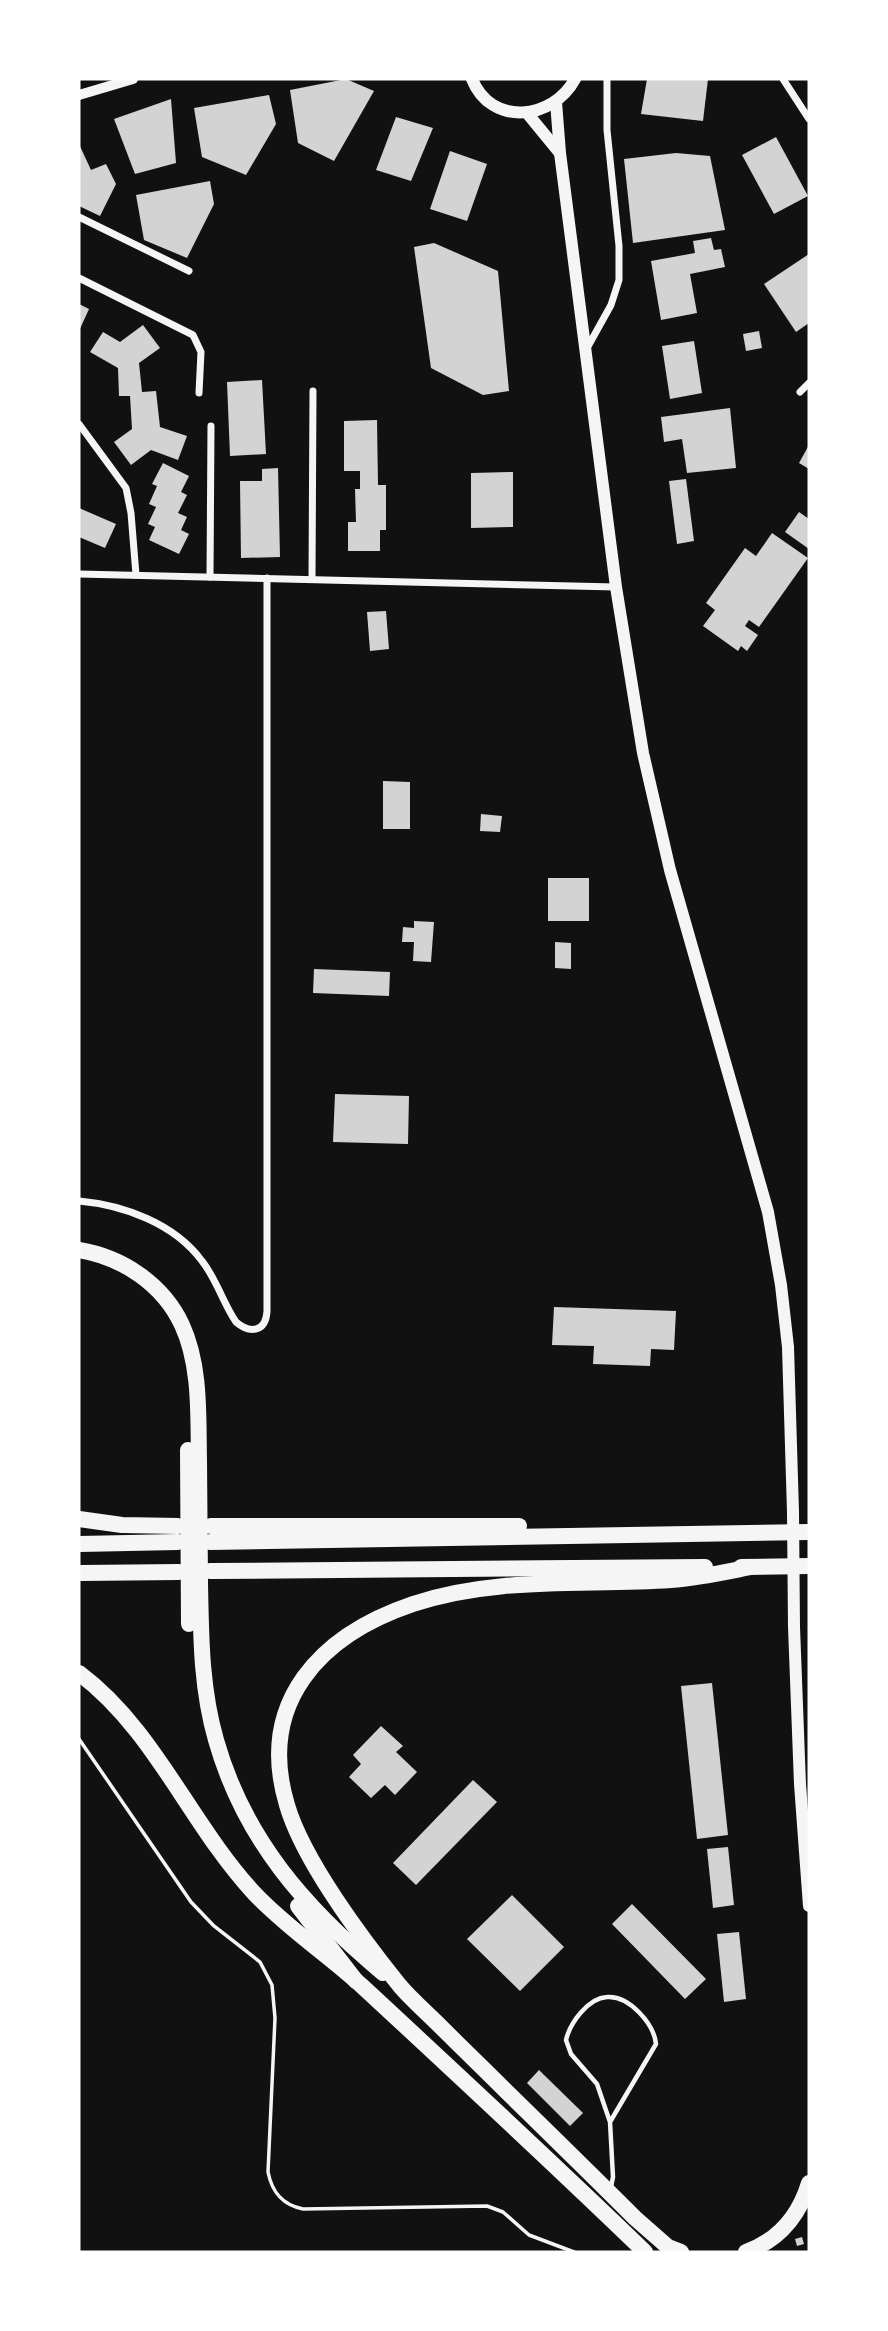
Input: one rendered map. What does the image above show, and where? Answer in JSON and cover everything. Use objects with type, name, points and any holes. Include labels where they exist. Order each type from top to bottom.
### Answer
[{"type":"highway","points":[[79,1250],[114,1260],[146,1279],[167,1301],[182,1325],[196,1379],[199,1511],[191,1657],[205,1737],[225,1793],[242,1827],[262,1859],[356,1981]]},
{"type":"highway","points":[[79,1261],[103,1266],[129,1280],[152,1299],[172,1329],[182,1356],[186,1378],[188,1485],[195,1596],[210,1715],[223,1761],[241,1807],[271,1858],[291,1886],[341,1937],[404,1990],[608,2191],[675,2250]]},
{"type":"highway","points":[[79,1519],[178,1534],[79,1544]]},
{"type":"highway","points":[[210,1534],[539,1527],[633,1535],[809,1532]]},
{"type":"highway","points":[[210,1572],[809,1566]]},
{"type":"highway","points":[[404,1990],[327,1883],[304,1843],[287,1805],[280,1765],[282,1725],[291,1696],[309,1670],[341,1641],[374,1621],[399,1609],[447,1595],[507,1584],[670,1580],[751,1567]]},
{"type":"highway","points":[[79,1573],[178,1572]]},
{"type":"highway","points":[[79,1673],[104,1694],[130,1722],[211,1840],[244,1882],[299,1936],[356,1981],[645,2252]]},
{"type":"highway","points":[[746,2252],[766,2243],[784,2229],[803,2201],[809,2183]]},
{"type":"main road","points":[[470,81],[495,105],[527,113],[556,102],[567,92],[575,79]]},
{"type":"main road","points":[[556,102],[560,153],[616,587],[645,764],[667,857],[762,1189],[774,1241],[788,1347],[794,1627],[800,1784],[809,1906]]},
{"type":"main road","points":[[527,113],[560,153]]},
{"type":"street","points":[[79,95],[133,79]]},
{"type":"street","points":[[586,351],[611,305],[619,280],[619,246],[607,130],[607,79]]},
{"type":"street","points":[[783,79],[809,118]]},
{"type":"street","points":[[79,217],[189,271]]},
{"type":"street","points":[[79,278],[192,335],[199,346],[201,357],[199,393]]},
{"type":"street","points":[[800,392],[809,383]]},
{"type":"street","points":[[312,579],[313,391]]},
{"type":"street","points":[[79,424],[126,488],[131,513],[136,575]]},
{"type":"street","points":[[210,577],[211,426]]},
{"type":"street","points":[[79,574],[616,587]]},
{"type":"street","points":[[79,1201],[114,1207],[171,1232],[202,1261],[236,1322],[253,1331],[265,1323],[267,578]]},
{"type":"lane","points":[[595,2204],[608,2191],[613,2177],[610,2122],[597,2084],[571,2054],[566,2039],[576,2019],[597,1999],[610,1996],[634,2008],[648,2021],[656,2044],[610,2122]]},
{"type":"path","points":[[79,1739],[191,1902],[213,1925],[253,1956],[269,1977],[275,2010],[268,2172],[273,2190],[279,2197],[286,2203],[303,2209],[488,2206],[502,2212],[529,2235],[575,2252]]},
{"type":"building","points":[[346,79],[374,91],[334,161],[298,143],[290,90]]},
{"type":"building","points":[[647,79],[708,79],[703,121],[641,114]]},
{"type":"building","points":[[269,95],[276,124],[246,175],[202,157],[194,108]]},
{"type":"building","points":[[171,99],[176,163],[135,174],[114,119]]},
{"type":"building","points":[[396,117],[433,128],[411,181],[376,170]]},
{"type":"building","points":[[776,137],[808,196],[774,214],[742,155]]},
{"type":"building","points":[[79,144],[91,170],[106,164],[116,184],[100,216],[79,206]]},
{"type":"building","points":[[450,151],[487,164],[467,221],[430,209]]},
{"type":"building","points":[[676,153],[710,156],[725,230],[633,243],[624,159]]},
{"type":"building","points":[[210,181],[214,204],[187,258],[144,240],[136,195]]},
{"type":"building","points":[[711,238],[714,250],[721,249],[725,267],[690,274],[697,313],[661,320],[651,261],[695,253],[693,241]]},
{"type":"building","points":[[434,243],[498,271],[509,391],[483,395],[431,368],[414,247]]},
{"type":"building","points":[[809,254],[809,323],[796,332],[764,284]]},
{"type":"building","points":[[79,304],[89,309],[79,331]]},
{"type":"building","points":[[143,325],[160,348],[139,363],[142,392],[156,391],[160,427],[187,436],[178,460],[151,450],[131,465],[114,442],[132,429],[130,396],[119,396],[118,368],[90,352],[103,332],[120,342]]},
{"type":"building","points":[[759,331],[762,348],[746,351],[743,334]]},
{"type":"building","points":[[694,341],[702,393],[670,399],[662,346]]},
{"type":"building","points":[[262,380],[266,454],[230,456],[227,382]]},
{"type":"building","points":[[730,408],[736,468],[687,473],[682,439],[664,442],[661,417]]},
{"type":"building","points":[[377,420],[378,485],[386,485],[386,530],[380,530],[380,551],[348,551],[348,522],[356,522],[355,489],[360,489],[360,471],[344,471],[344,421]]},
{"type":"building","points":[[809,445],[809,469],[799,463]]},
{"type":"building","points":[[163,463],[189,476],[181,492],[187,495],[178,513],[187,517],[181,530],[189,534],[179,554],[149,540],[155,527],[148,524],[156,507],[149,504],[157,486],[152,484]]},
{"type":"building","points":[[278,468],[280,557],[241,558],[240,481],[262,481],[262,469]]},
{"type":"building","points":[[513,472],[513,527],[471,528],[471,473]]},
{"type":"building","points":[[686,479],[694,541],[677,544],[669,481]]},
{"type":"building","points":[[79,508],[116,524],[105,548],[79,537]]},
{"type":"building","points":[[799,512],[809,519],[809,549],[785,532]]},
{"type":"building","points":[[772,533],[808,558],[759,627],[749,620],[745,626],[758,635],[747,651],[741,646],[738,651],[703,626],[715,610],[706,603],[745,548],[756,556]]},
{"type":"building","points":[[386,611],[389,649],[370,651],[367,612]]},
{"type":"building","points":[[383,781],[410,782],[410,829],[383,829]]},
{"type":"building","points":[[481,814],[502,816],[500,832],[480,831]]},
{"type":"building","points":[[548,878],[589,878],[589,921],[548,921]]},
{"type":"building","points":[[414,921],[434,922],[431,962],[413,961],[414,942],[402,942],[403,927],[414,928]]},
{"type":"building","points":[[555,942],[571,943],[571,969],[555,968]]},
{"type":"building","points":[[314,969],[390,972],[389,996],[313,993]]},
{"type":"building","points":[[335,1094],[409,1096],[408,1144],[333,1142]]},
{"type":"building","points":[[554,1307],[676,1311],[674,1350],[651,1349],[650,1366],[593,1364],[594,1346],[552,1345]]},
{"type":"building","points":[[712,1683],[728,1835],[697,1839],[681,1686]]},
{"type":"building","points":[[381,1726],[403,1746],[396,1752],[417,1772],[395,1795],[385,1785],[371,1798],[349,1777],[361,1764],[353,1755]]},
{"type":"building","points":[[473,1780],[497,1802],[416,1885],[393,1863]]},
{"type":"building","points":[[728,1847],[734,1905],[713,1908],[707,1849]]},
{"type":"building","points":[[512,1895],[564,1947],[520,1991],[467,1939]]},
{"type":"building","points":[[632,1904],[706,1979],[685,1999],[612,1924]]},
{"type":"building","points":[[739,1932],[746,1999],[724,2002],[717,1934]]},
{"type":"building","points":[[539,2070],[583,2113],[570,2126],[527,2083]]},
{"type":"building","points":[[802,2237],[804,2244],[797,2246],[795,2239]]}]
